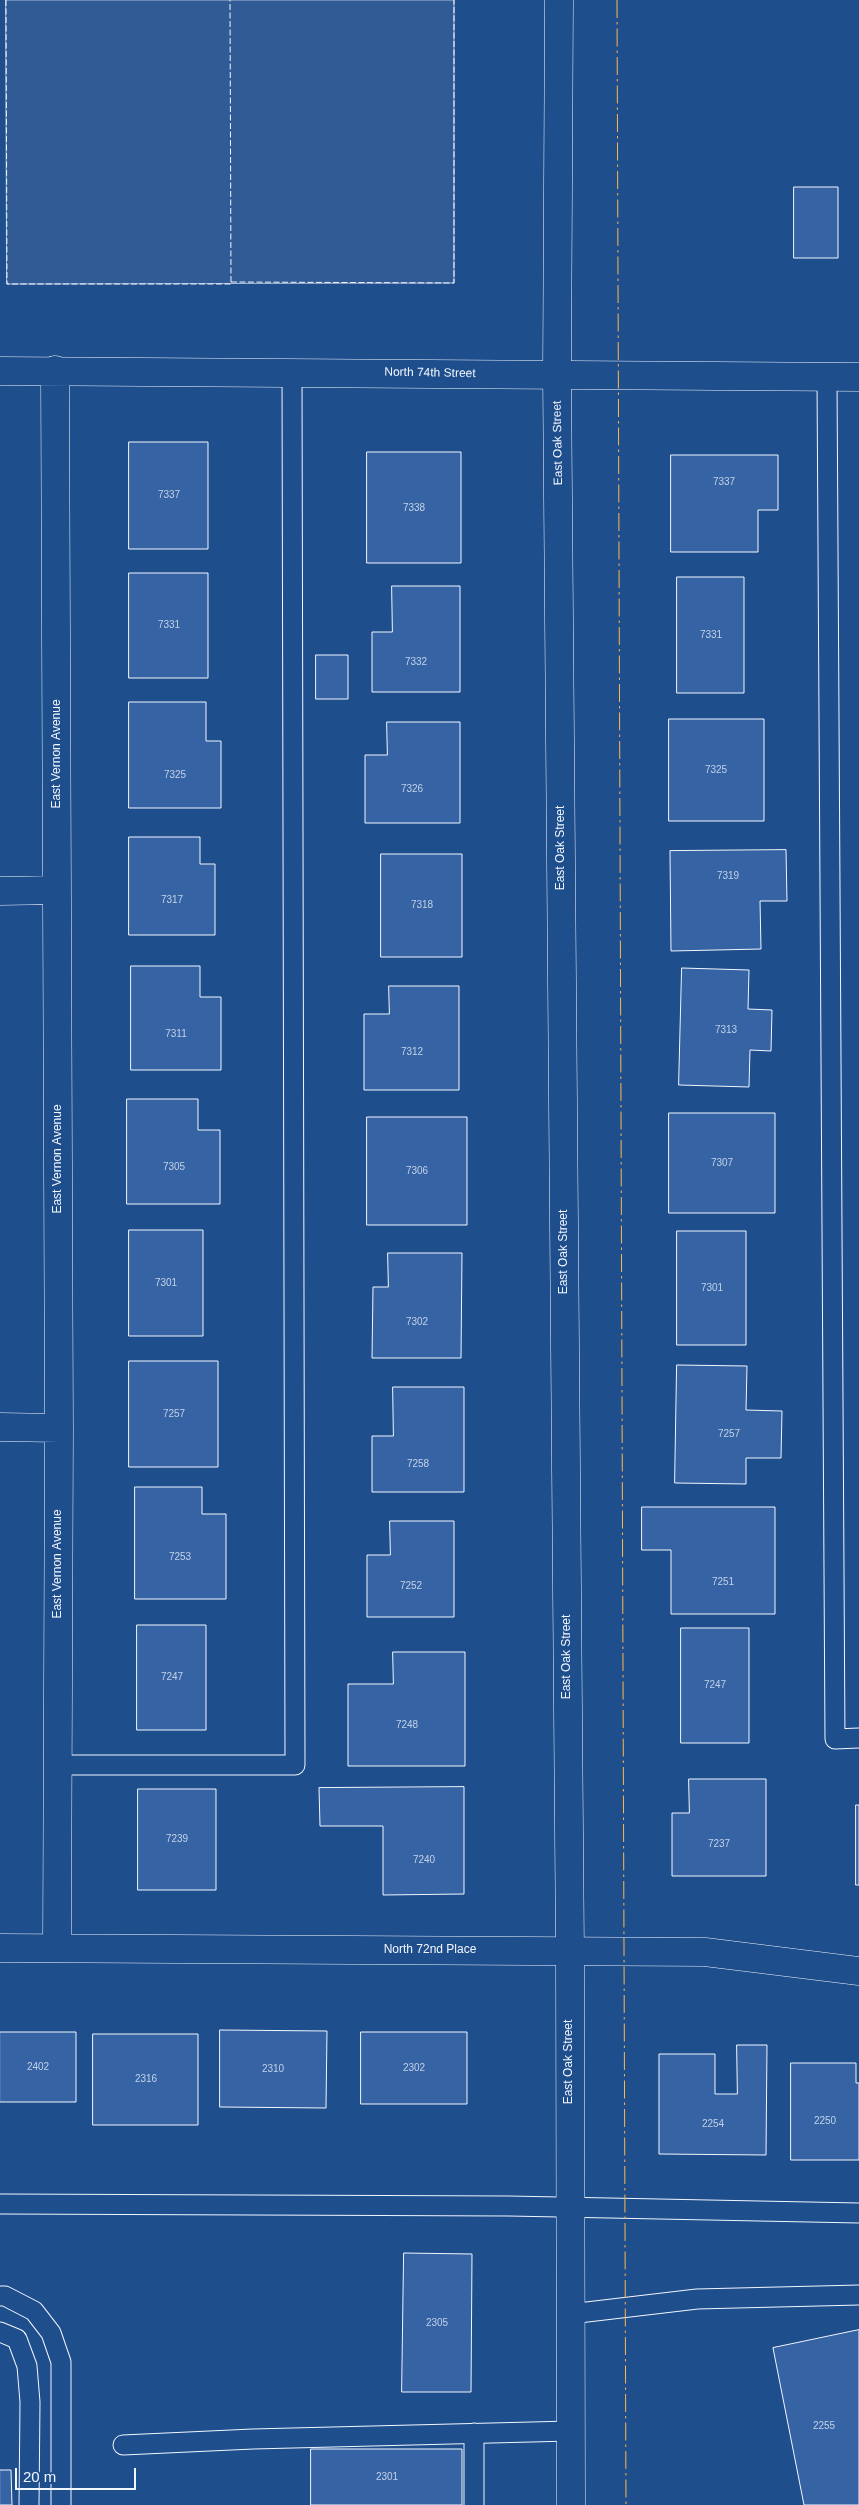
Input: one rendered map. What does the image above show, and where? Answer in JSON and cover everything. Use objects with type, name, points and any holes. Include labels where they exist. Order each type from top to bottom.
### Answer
[{"type":"street","name":"East Oak Street","points":[[559,0],[557,375],[570,1950],[571,2505]]},
{"type":"street","name":"North 74th Street","points":[[0,370],[859,377]]},
{"type":"street","name":"East Vernon Avenue","points":[[55,370],[59,1428],[57,1948]]},
{"type":"street","points":[[0,891],[57,890]]},
{"type":"street","points":[[0,1427],[59,1428]]},
{"type":"street","name":"North 72nd Place","points":[[0,1948],[705,1952],[859,1971]]},
{"type":"lane","points":[[58,1765],[295,1765],[292,372]]},
{"type":"lane","points":[[827,377],[835,1739],[859,1738]]},
{"type":"lane","points":[[0,2204],[509,2206],[569,2209],[859,2213]]},
{"type":"lane","points":[[570,2314],[697,2299],[859,2295]]},
{"type":"lane","points":[[0,2296],[5,2296],[34,2311],[51,2333],[61,2362],[61,2505]]},
{"type":"lane","points":[[0,2332],[17,2338],[27,2366],[30,2402],[29,2505]]},
{"type":"lane","points":[[123,2445],[571,2431]]},
{"type":"lane","points":[[474,2433],[474,2505]]},
{"type":"shaded area","points":[[6,0],[454,0],[454,283],[7,284]]},
{"type":"building","points":[[794,187],[838,187],[838,258],[794,258]]},
{"type":"building","points":[[129,442],[208,442],[208,549],[129,549]]},
{"type":"building","points":[[367,452],[461,452],[461,563],[367,563]]},
{"type":"building","points":[[671,455],[778,455],[778,510],[758,510],[758,552],[671,552]]},
{"type":"building","points":[[129,573],[208,573],[208,678],[129,678]]},
{"type":"building","points":[[677,577],[744,577],[744,693],[677,693]]},
{"type":"building","points":[[392,586],[460,586],[460,692],[372,692],[372,632],[392,632]]},
{"type":"building","points":[[316,655],[348,655],[348,699],[316,699]]},
{"type":"building","points":[[129,702],[206,702],[206,741],[221,741],[221,808],[129,808]]},
{"type":"building","points":[[669,719],[764,719],[764,821],[669,821]]},
{"type":"building","points":[[387,722],[460,722],[460,823],[365,823],[365,755],[387,755]]},
{"type":"building","points":[[129,837],[200,837],[200,864],[215,864],[215,935],[129,935]]},
{"type":"building","points":[[786,850],[787,901],[760,901],[761,949],[671,951],[670,851]]},
{"type":"building","points":[[381,854],[462,854],[462,957],[381,957]]},
{"type":"building","points":[[131,966],[200,966],[200,997],[221,997],[221,1070],[131,1070]]},
{"type":"building","points":[[682,968],[749,970],[748,1009],[772,1010],[771,1051],[750,1050],[749,1087],[679,1085]]},
{"type":"building","points":[[389,986],[459,986],[459,1090],[364,1090],[364,1014],[389,1014]]},
{"type":"building","points":[[127,1099],[198,1099],[198,1130],[220,1130],[220,1204],[127,1204]]},
{"type":"building","points":[[669,1113],[775,1113],[775,1213],[669,1213]]},
{"type":"building","points":[[367,1117],[467,1117],[467,1225],[367,1225]]},
{"type":"building","points":[[129,1230],[203,1230],[203,1336],[129,1336]]},
{"type":"building","points":[[677,1231],[746,1231],[746,1345],[677,1345]]},
{"type":"building","points":[[388,1253],[462,1253],[461,1358],[372,1358],[373,1287],[388,1287]]},
{"type":"building","points":[[129,1361],[218,1361],[218,1467],[129,1467]]},
{"type":"building","points":[[677,1365],[747,1366],[746,1410],[782,1411],[781,1458],[746,1458],[746,1484],[675,1483]]},
{"type":"building","points":[[393,1387],[464,1387],[464,1492],[372,1492],[372,1436],[393,1436]]},
{"type":"building","points":[[135,1487],[202,1487],[202,1514],[226,1514],[226,1599],[135,1599]]},
{"type":"building","points":[[642,1507],[775,1507],[775,1614],[671,1614],[671,1550],[642,1550]]},
{"type":"building","points":[[390,1521],[454,1521],[454,1617],[367,1617],[367,1555],[390,1555]]},
{"type":"building","points":[[137,1625],[206,1625],[206,1730],[137,1730]]},
{"type":"building","points":[[681,1628],[749,1628],[749,1743],[681,1743]]},
{"type":"building","points":[[393,1652],[465,1652],[465,1766],[348,1766],[348,1684],[393,1684]]},
{"type":"building","points":[[689,1779],[766,1779],[766,1876],[672,1876],[672,1813],[689,1813]]},
{"type":"building","points":[[464,1787],[464,1894],[383,1895],[383,1826],[320,1826],[319,1788]]},
{"type":"building","points":[[138,1789],[216,1789],[216,1890],[138,1890]]},
{"type":"building","points":[[856,1805],[859,1805],[859,1885],[856,1885]]},
{"type":"building","points":[[220,2030],[327,2031],[326,2108],[220,2107]]},
{"type":"building","points":[[0,2032],[76,2032],[76,2102],[0,2102]]},
{"type":"building","points":[[361,2032],[467,2032],[467,2104],[361,2104]]},
{"type":"building","points":[[93,2034],[198,2034],[198,2125],[93,2125]]},
{"type":"building","points":[[737,2045],[767,2045],[766,2155],[659,2154],[659,2054],[715,2054],[715,2094],[737,2094]]},
{"type":"building","points":[[791,2063],[856,2063],[856,2083],[859,2083],[859,2160],[791,2160]]},
{"type":"building","points":[[404,2253],[472,2254],[471,2392],[402,2392]]},
{"type":"building","points":[[859,2330],[859,2505],[804,2505],[773,2348]]},
{"type":"building","points":[[311,2449],[462,2449],[462,2505],[311,2505]]},
{"type":"building","points":[[0,2470],[11,2470],[12,2505],[0,2505]]},
{"type":"fence","points":[[6,0],[7,284],[231,284],[230,0]]},
{"type":"fence","points":[[231,282],[454,283],[454,0]]},
{"type":"power","points":[[617,0],[626,2505]]}]
